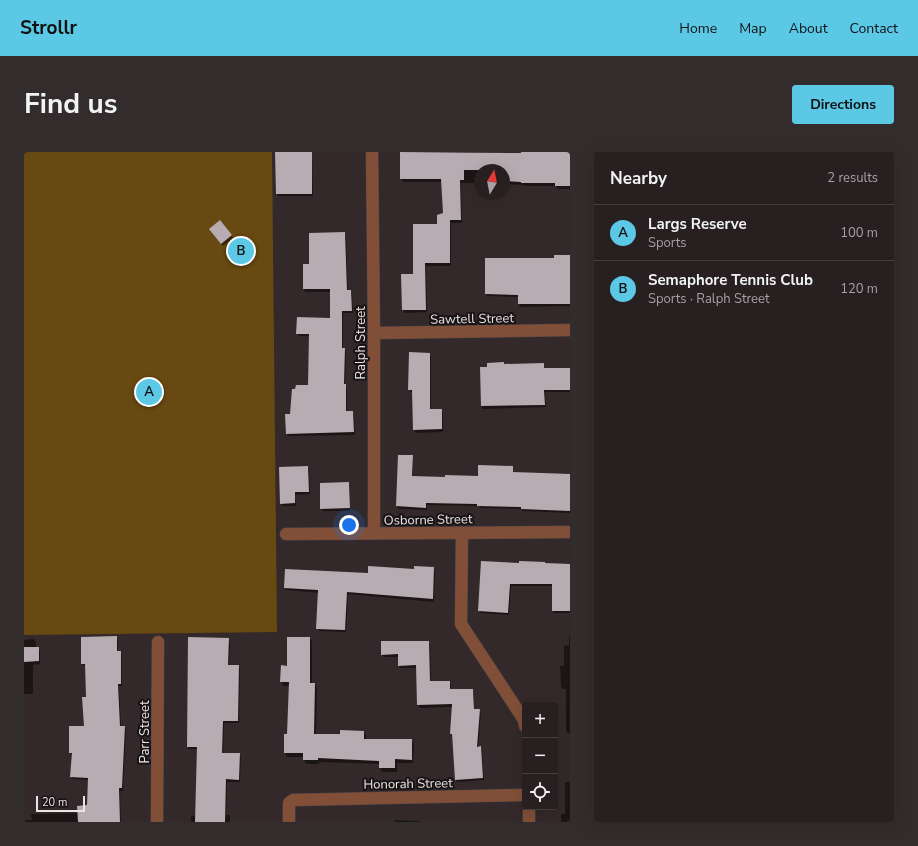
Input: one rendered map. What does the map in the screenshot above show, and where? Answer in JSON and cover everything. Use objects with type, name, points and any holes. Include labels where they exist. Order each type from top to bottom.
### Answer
[{"type":"street","name":"Ralph Street","points":[[372,152],[374,533]]},
{"type":"street","name":"Sawtell Street","points":[[374,333],[570,330]]},
{"type":"street","points":[[462,532],[461,624],[522,717]]},
{"type":"street","name":"Osborne Street","points":[[286,534],[570,532]]},
{"type":"street","name":"Parr Street","points":[[158,642],[158,822]]},
{"type":"street","name":"Honorah Street","points":[[289,822],[289,803],[293,800],[522,795]]},
{"type":"street","points":[[529,810],[529,822]]},
{"type":"shaded area","points":[[24,152],[272,152],[277,632],[24,635]]},
{"type":"building","points":[[275,152],[312,152],[312,194],[276,194]]},
{"type":"building","points":[[400,152],[570,152],[570,186],[555,186],[555,183],[521,183],[510,181],[510,164],[474,164],[474,170],[464,170],[464,180],[460,180],[461,220],[450,220],[450,263],[425,263],[426,310],[402,310],[401,274],[413,274],[413,224],[437,224],[437,215],[443,213],[441,179],[400,179]]},
{"type":"building","points":[[220,220],[232,235],[221,244],[209,229]]},
{"type":"building","points":[[345,232],[347,290],[351,290],[352,311],[342,311],[342,348],[345,348],[344,384],[346,384],[346,411],[353,411],[354,432],[286,434],[285,414],[290,414],[292,389],[295,389],[296,385],[308,385],[309,334],[296,334],[297,317],[330,318],[330,289],[303,289],[303,264],[309,264],[309,233]]},
{"type":"building","points":[[554,255],[570,255],[570,304],[518,304],[518,295],[485,294],[485,258],[554,258]]},
{"type":"building","points":[[409,352],[430,353],[430,409],[442,409],[442,429],[413,430],[412,390],[408,390]]},
{"type":"building","points":[[504,362],[504,364],[544,363],[544,368],[570,368],[570,390],[544,390],[545,405],[481,406],[480,367],[487,367],[487,363]]},
{"type":"building","points":[[398,455],[413,455],[412,476],[478,476],[478,465],[513,466],[513,472],[570,474],[570,511],[521,509],[521,507],[477,506],[477,504],[426,503],[426,508],[396,506]]},
{"type":"building","points":[[308,466],[309,492],[295,492],[295,503],[280,504],[279,467]]},
{"type":"building","points":[[349,482],[350,508],[320,509],[320,483]]},
{"type":"building","points":[[481,561],[519,563],[519,561],[570,564],[570,611],[552,611],[552,584],[510,584],[508,613],[478,611]]},
{"type":"building","points":[[368,566],[414,569],[414,566],[434,567],[433,599],[347,592],[345,630],[316,629],[318,590],[284,588],[285,569],[368,573]]},
{"type":"building","points":[[117,636],[117,651],[121,651],[121,684],[118,684],[120,726],[125,726],[122,788],[119,788],[120,822],[78,822],[77,806],[87,805],[88,778],[70,777],[72,753],[69,753],[69,726],[84,726],[82,697],[86,697],[85,664],[81,664],[81,637]]},
{"type":"building","points":[[188,637],[229,638],[228,665],[239,665],[238,721],[223,721],[222,753],[240,753],[239,780],[226,779],[225,822],[195,822],[197,747],[187,747]]},
{"type":"building","points":[[287,637],[310,637],[310,683],[315,683],[314,734],[340,734],[340,730],[364,731],[364,739],[412,739],[412,760],[395,759],[395,768],[379,768],[379,761],[318,758],[318,760],[303,760],[303,753],[284,753],[284,734],[287,734],[289,682],[280,682],[281,665],[287,666]]},
{"type":"building","points":[[381,641],[429,641],[430,681],[450,681],[450,689],[473,689],[474,709],[480,709],[477,747],[481,746],[483,778],[455,780],[452,734],[450,734],[452,704],[417,705],[416,665],[398,666],[398,654],[381,655]]},
{"type":"building","points":[[24,647],[39,647],[39,661],[24,662]]},
{"type":"place","name":"Semaphore Tennis Club","points":[[241,251]]},
{"type":"place","name":"Largs Reserve","points":[[149,392]]}]
